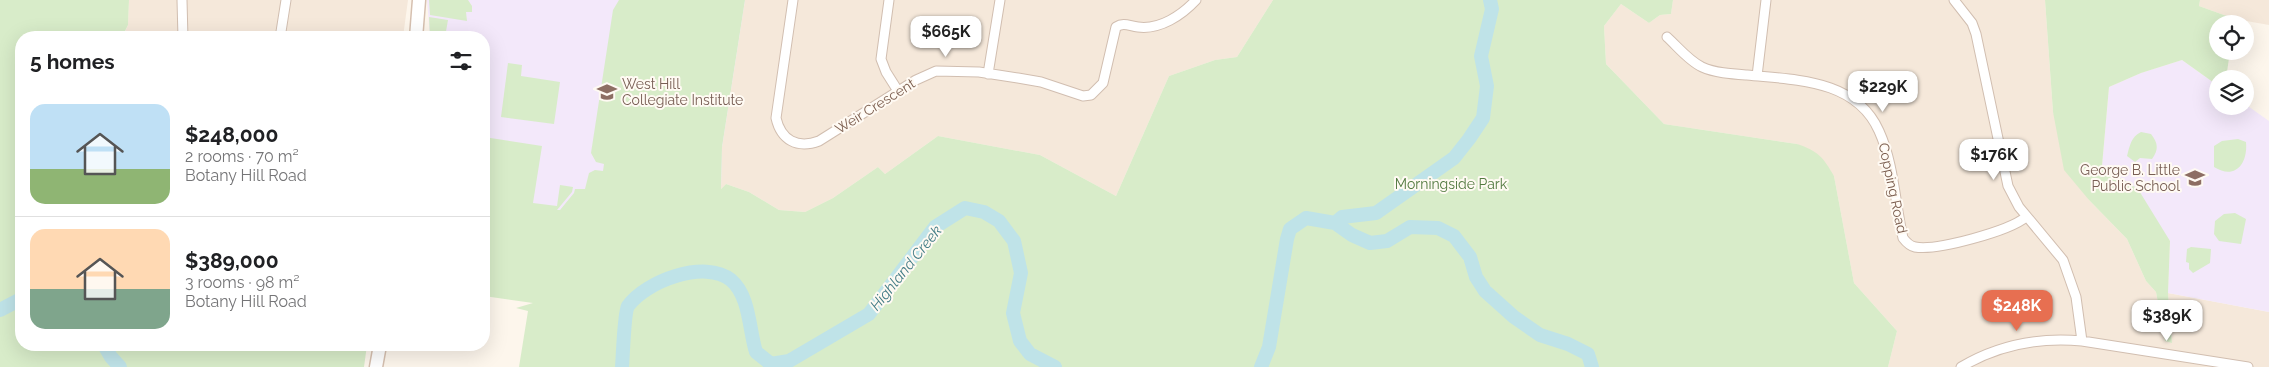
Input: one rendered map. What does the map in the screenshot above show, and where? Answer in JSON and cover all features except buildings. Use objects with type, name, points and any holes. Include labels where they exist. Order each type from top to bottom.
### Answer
[{"type":"main road","points":[[417,31],[419,0]]},
{"type":"main road","points":[[376,367],[379,351]]},
{"type":"street","points":[[182,0],[183,31]]},
{"type":"street","points":[[281,31],[286,0]]},
{"type":"street","name":"Weir Crescent","points":[[793,0],[776,104],[776,118],[778,128],[784,136],[796,144],[808,145],[819,141],[916,80],[936,71],[988,74],[1041,82],[1083,96],[1091,95],[1103,83],[1116,27],[1125,24],[1139,28],[1156,26],[1186,11],[1196,0]]},
{"type":"street","points":[[890,0],[881,59],[886,72],[898,91]]},
{"type":"street","points":[[988,74],[1000,0]]},
{"type":"street","points":[[1757,76],[1766,0]]},
{"type":"street","points":[[1954,0],[1972,23],[1976,34],[2008,186],[2026,217],[2063,260],[2076,297],[2082,340]]},
{"type":"street","name":"Copping Road","points":[[1667,37],[1702,67],[1726,74],[1824,84],[1846,94],[1866,110],[1874,121],[1884,142],[1902,238],[1909,244],[1916,247],[1974,238],[2016,225],[2026,217]]},
{"type":"street","points":[[1961,367],[1996,350],[2016,344],[2059,339],[2082,340],[2212,364],[2248,367]]},
{"type":"shaded area","points":[[129,0],[408,0],[404,31],[125,31],[128,25]]},
{"type":"shaded area","name":"West Hill Collegiate Institute","points":[[427,0],[745,0],[722,147],[721,189],[623,214],[490,208],[490,31],[430,31]]},
{"type":"shaded area","points":[[745,0],[1273,0],[1237,57],[1215,60],[1169,76],[1116,196],[1040,155],[938,136],[885,174],[878,167],[833,198],[805,212],[779,210],[749,192],[726,184],[721,189],[722,147]]},
{"type":"shaded area","points":[[1673,0],[2045,0],[2053,112],[2089,200],[2127,239],[2146,281],[2156,292],[2165,341],[2172,342],[2168,293],[2269,312],[2269,367],[1888,367],[1897,331],[1854,283],[1834,176],[1797,144],[1664,124],[1606,64],[1604,26],[1621,4],[1649,23],[1660,15],[1671,14]]},
{"type":"shaded area","points":[[2200,0],[2269,0],[2269,25],[2254,22],[2254,15],[2224,15],[2199,6]]},
{"type":"shaded area","name":"George B. Little Public School","points":[[2182,60],[2209,79],[2209,115],[2254,115],[2254,110],[2269,121],[2269,312],[2168,293],[2170,241],[2102,166],[2109,87],[2141,73]]},
{"type":"green space","points":[[0,0],[129,0],[128,25],[125,31],[15,31],[15,351],[366,351],[364,367],[0,367]]},
{"type":"green space","points":[[429,0],[468,0],[472,6],[472,12],[466,12],[467,21],[430,15]]},
{"type":"green space","name":"Morningside Park","points":[[619,0],[745,0],[722,147],[721,189],[726,184],[749,192],[779,210],[805,212],[833,198],[878,167],[885,174],[938,136],[1040,155],[1116,196],[1169,76],[1215,60],[1237,57],[1273,0],[1673,0],[1671,14],[1660,15],[1649,23],[1621,4],[1604,26],[1606,64],[1664,124],[1797,144],[1810,149],[1823,159],[1834,176],[1854,283],[1897,331],[1888,367],[519,367],[528,311],[516,308],[533,303],[490,297],[490,138],[542,146],[533,203],[557,206],[560,185],[573,187],[572,192],[557,210],[560,210],[574,193],[575,189],[585,189],[589,173],[595,170],[603,171],[604,164],[596,162],[591,153],[613,10]]},
{"type":"green space","points":[[2045,0],[2200,0],[2199,6],[2224,15],[2209,15],[2209,60],[2229,60],[2227,70],[2209,70],[2209,79],[2182,60],[2141,73],[2109,87],[2102,166],[2138,189],[2170,241],[2168,293],[2172,343],[2165,341],[2156,292],[2146,281],[2127,239],[2089,200],[2064,170],[2053,112]]},
{"type":"green space","points":[[429,17],[448,20],[446,31],[430,31]]},
{"type":"green space","points":[[508,63],[522,65],[521,76],[560,82],[554,124],[501,117]]},
{"type":"green space","points":[[2141,132],[2151,134],[2157,149],[2152,159],[2140,158],[2135,162],[2127,156],[2133,139]]},
{"type":"green space","points":[[2238,139],[2246,142],[2245,157],[2239,168],[2228,172],[2214,167],[2214,146],[2222,141]]},
{"type":"green space","points":[[2235,213],[2246,219],[2241,244],[2219,241],[2214,234],[2215,221],[2224,214]]},
{"type":"green space","points":[[2191,247],[2211,249],[2210,263],[2193,273],[2189,269],[2189,263],[2186,262],[2187,249]]},
{"type":"waterway","points":[[1335,223],[1342,217],[1376,213],[1454,158],[1469,139],[1483,118],[1487,86],[1481,56],[1492,9],[1490,0]]},
{"type":"waterway","name":"Highland Creek","points":[[622,367],[628,306],[648,288],[662,281],[692,272],[720,274],[731,280],[742,295],[756,352],[771,364],[789,361],[869,314],[935,227],[965,208],[984,212],[999,221],[1014,241],[1021,273],[1013,313],[1020,341],[1030,354],[1055,367]]},
{"type":"waterway","name":"Highland Creek","points":[[1261,367],[1269,347],[1290,229],[1306,218],[1335,223],[1352,235],[1370,243],[1387,241],[1410,227],[1438,228],[1454,236],[1470,257],[1476,277],[1485,291],[1514,317],[1540,335],[1568,344],[1588,354],[1592,367]]},
{"type":"waterway","name":"Highland Creek","points":[[0,310],[15,302]]},
{"type":"waterway","name":"Highland Creek","points":[[108,351],[120,367]]},
{"type":"place","name":"West Hill Collegiate Institute","points":[[607,92]]},
{"type":"place","name":"George B. Little Public School","points":[[2195,178]]}]
